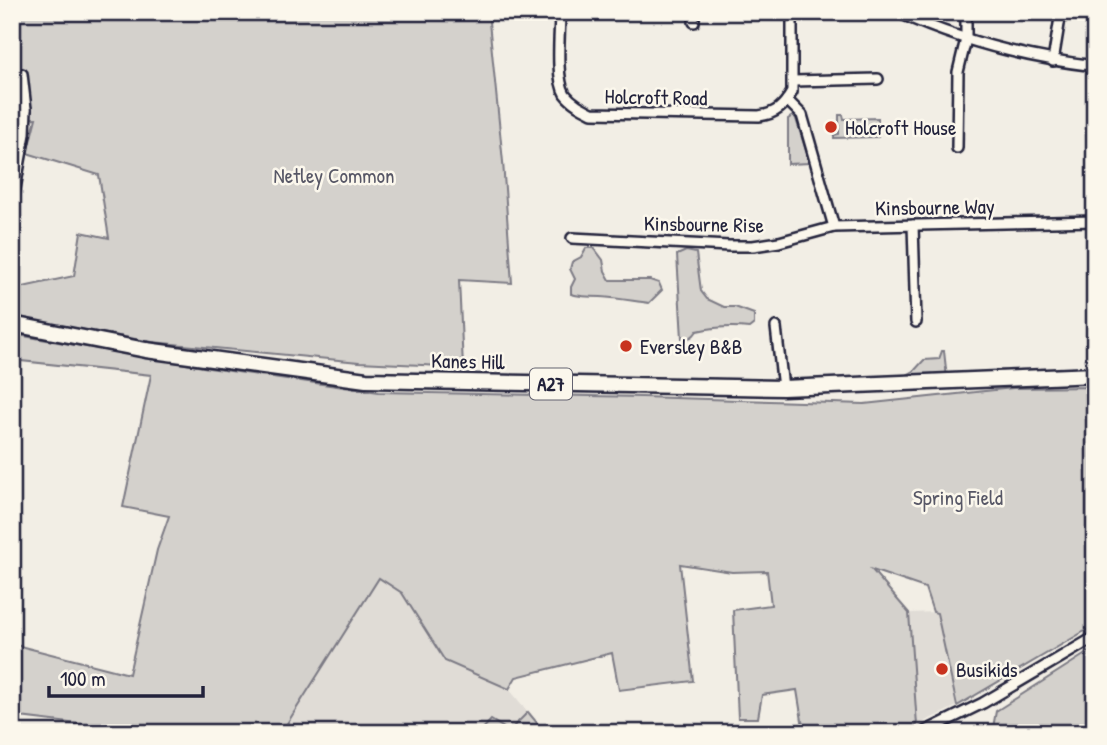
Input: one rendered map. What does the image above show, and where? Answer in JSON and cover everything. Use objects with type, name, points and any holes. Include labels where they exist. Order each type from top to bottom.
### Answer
[{"type":"main road","name":"Kanes Hill","points":[[12,324],[146,350],[366,380],[783,387],[1095,375]]},
{"type":"street","name":"Holcroft Road","points":[[560,12],[561,85],[572,102],[592,113],[759,116],[770,115],[788,100]]},
{"type":"street","points":[[792,12],[793,81],[788,100],[802,115],[834,227]]},
{"type":"street","points":[[897,12],[966,39],[1053,61],[1095,66]]},
{"type":"street","points":[[957,148],[958,72],[966,39],[966,12]]},
{"type":"street","points":[[1053,61],[1061,12]]},
{"type":"street","points":[[12,205],[25,134],[26,109],[22,74]]},
{"type":"street","points":[[793,81],[878,79]]},
{"type":"street","points":[[12,109],[26,109]]},
{"type":"street","name":"Kinsbourne Way","points":[[834,227],[1095,221]]},
{"type":"street","points":[[913,225],[916,322]]},
{"type":"street","name":"Kinsbourne Rise","points":[[572,238],[753,246],[834,227]]},
{"type":"street","points":[[776,327],[783,387]]},
{"type":"street","points":[[922,733],[983,703],[1095,637]]},
{"type":"shaded area","points":[[379,577],[402,593],[445,661],[509,689],[528,712],[509,731],[491,720],[479,733],[281,733]]},
{"type":"shaded area","points":[[937,612],[957,706],[917,725],[909,613]]},
{"type":"green space","name":"Netley Common","points":[[12,12],[488,12],[512,283],[459,280],[463,367],[359,362],[152,342],[12,317],[12,283],[23,287],[74,276],[81,232],[109,238],[99,175],[27,153],[36,118],[12,119]]},
{"type":"green space","points":[[794,115],[810,163],[788,164],[788,119]]},
{"type":"green space","points":[[839,115],[843,115],[844,119],[878,118],[878,137],[834,138],[834,135],[839,134]]},
{"type":"green space","points":[[586,248],[594,248],[603,260],[610,280],[650,280],[659,283],[662,290],[649,303],[571,294],[575,279],[570,269],[572,262],[581,257]]},
{"type":"green space","points":[[686,251],[696,253],[701,291],[707,299],[724,307],[735,307],[754,314],[754,324],[749,328],[729,327],[697,331],[691,337],[682,338],[677,255]]},
{"type":"green space","name":"Spring Field","points":[[12,334],[209,368],[379,392],[864,404],[1013,388],[1095,387],[1095,625],[957,706],[937,613],[933,612],[925,588],[872,570],[909,613],[917,725],[901,733],[804,733],[797,690],[762,695],[758,718],[738,718],[733,610],[771,605],[767,571],[732,572],[680,564],[693,681],[619,690],[612,653],[516,677],[509,689],[445,661],[402,593],[379,578],[281,733],[121,733],[94,726],[12,716],[12,644],[129,674],[157,550],[169,516],[123,507],[151,375],[12,360]]},
{"type":"green space","points":[[942,351],[947,378],[905,376],[924,360],[939,359]]},
{"type":"green space","points":[[1095,648],[1095,733],[992,733],[996,711]]},
{"type":"green space","points":[[528,712],[538,724],[532,733],[479,733],[491,720],[509,731]]},
{"type":"place","name":"Holcroft House","points":[[831,127]]},
{"type":"place","name":"Eversley B&B","points":[[626,346]]},
{"type":"place","name":"Busikids","points":[[942,669]]}]
